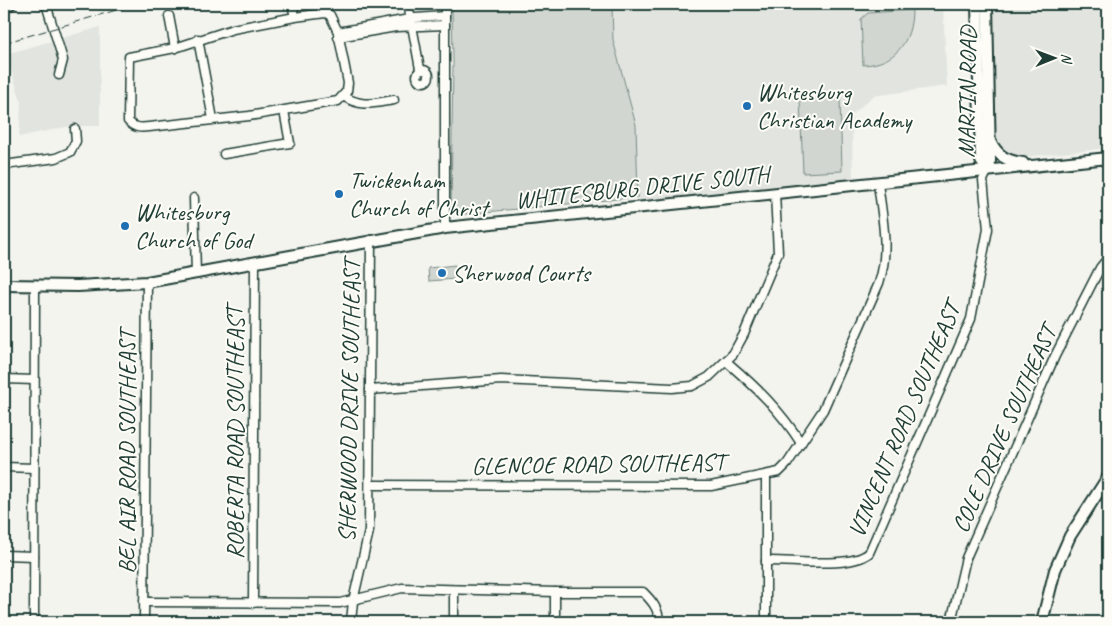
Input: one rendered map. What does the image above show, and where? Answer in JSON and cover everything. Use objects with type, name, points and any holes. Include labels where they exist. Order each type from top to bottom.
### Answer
[{"type":"main road","points":[[4,6],[10,4]]},
{"type":"main road","name":"MARTIN ROAD","points":[[977,4],[981,161],[988,170]]},
{"type":"main road","name":"MARTIN ROAD","points":[[987,4],[990,141],[988,170]]},
{"type":"main road","points":[[990,141],[999,155],[1004,158],[1041,165]]},
{"type":"main road","name":"WHITESBURG DRIVE SOUTH","points":[[4,285],[78,286],[147,282],[445,228],[1108,158]]},
{"type":"main road","points":[[1042,622],[1055,570],[1070,536],[1108,477]]},
{"type":"street","points":[[46,4],[63,60],[59,75]]},
{"type":"street","points":[[292,4],[295,17]]},
{"type":"street","points":[[408,4],[420,69]]},
{"type":"street","points":[[445,4],[445,228]]},
{"type":"street","points":[[325,13],[330,15],[338,34],[348,83],[347,91],[338,101],[284,111],[138,128],[128,121],[130,57],[175,48],[198,39],[295,17],[325,13]]},
{"type":"street","points":[[169,16],[175,48]]},
{"type":"street","points":[[338,34],[445,20]]},
{"type":"street","points":[[198,39],[213,119]]},
{"type":"street","points":[[343,96],[356,104],[363,105],[394,100]]},
{"type":"street","points":[[224,154],[290,143],[284,111]]},
{"type":"street","points":[[4,166],[56,158],[70,152],[76,141],[75,130]]},
{"type":"street","name":"VINCENT ROAD SOUTHEAST","points":[[766,561],[837,562],[863,558],[869,553],[970,320],[988,229],[983,180],[988,170]]},
{"type":"street","name":"GLENCOE ROAD SOUTHEAST","points":[[370,485],[711,486],[779,472],[823,410],[885,265],[878,183]]},
{"type":"street","points":[[370,390],[501,380],[692,386],[708,377],[727,362],[744,334],[778,253],[775,193]]},
{"type":"street","points":[[194,198],[196,274]]},
{"type":"street","name":"SHERWOOD DRIVE SOUTHEAST","points":[[350,622],[368,531],[370,485],[371,240]]},
{"type":"street","name":"COLE DRIVE SOUTHEAST","points":[[950,622],[966,558],[1055,356],[1100,268],[1108,258]]},
{"type":"street","name":"ROBERTA ROAD SOUTHEAST","points":[[253,603],[255,263]]},
{"type":"street","name":"BEL AIR ROAD SOUTHEAST","points":[[144,622],[147,282]]},
{"type":"street","points":[[34,622],[35,285]]},
{"type":"street","points":[[727,362],[766,396],[783,415],[801,443]]},
{"type":"street","points":[[4,379],[34,380]]},
{"type":"street","points":[[4,467],[34,468]]},
{"type":"street","points":[[766,476],[766,622]]},
{"type":"street","points":[[4,555],[34,556]]},
{"type":"street","points":[[144,602],[253,603],[353,601],[402,588],[643,592],[651,600],[659,613],[659,622]]},
{"type":"street","points":[[454,590],[454,622]]},
{"type":"street","points":[[555,592],[555,622]]},
{"type":"shaded area","points":[[452,4],[612,4],[613,40],[636,125],[638,197],[456,215],[451,209]]},
{"type":"shaded area","name":"Whitesburg Christian Academy","points":[[612,4],[943,4],[947,86],[873,96],[852,115],[853,181],[638,203],[636,125],[613,40]]},
{"type":"shaded area","points":[[990,4],[1108,4],[1108,148],[1008,159],[993,141]]},
{"type":"shaded area","points":[[912,10],[909,32],[905,41],[893,56],[874,64],[863,65],[861,19],[868,13]]},
{"type":"shaded area","points":[[100,27],[100,126],[71,126],[19,137],[21,101],[6,54]]},
{"type":"shaded area","points":[[840,97],[842,171],[803,173],[800,99]]},
{"type":"shaded area","name":"Sherwood Courts","points":[[455,265],[456,279],[429,281],[428,268]]},
{"type":"railway","points":[[4,43],[137,4]]},
{"type":"place","name":"Whitesburg Christian Academy","points":[[747,106]]},
{"type":"place","name":"Twickenham Church of Christ","points":[[339,194]]},
{"type":"place","name":"Whitesburg Church of God","points":[[125,226]]},
{"type":"place","name":"Sherwood Courts","points":[[442,273]]}]
